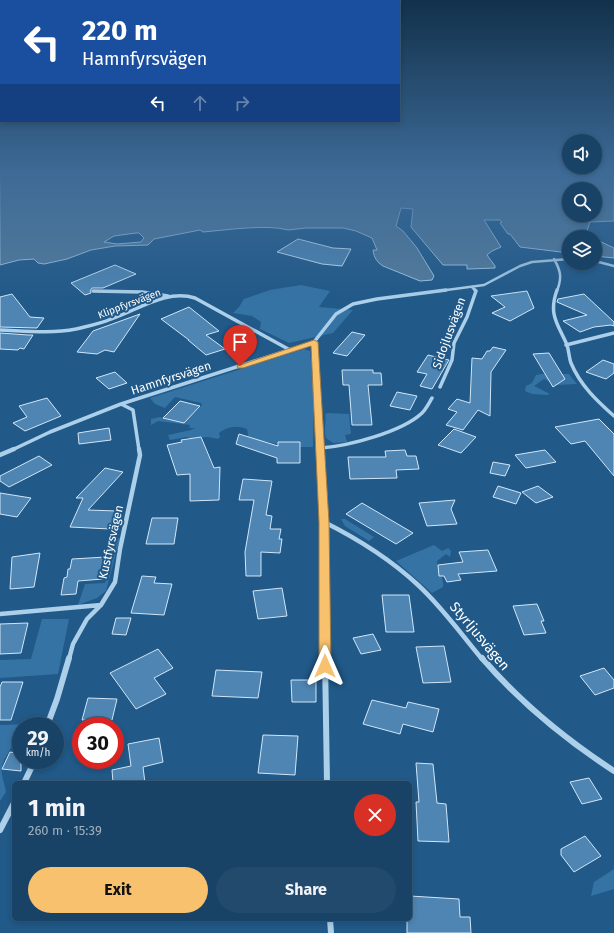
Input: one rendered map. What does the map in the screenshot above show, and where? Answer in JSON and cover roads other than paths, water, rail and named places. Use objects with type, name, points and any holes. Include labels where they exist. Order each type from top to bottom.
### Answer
[{"type":"street","points":[[554,259],[560,268],[562,278],[553,308],[557,327],[566,345],[571,363],[586,388],[614,416]]},
{"type":"street","points":[[327,781],[323,560],[324,522],[314,342],[336,314],[353,304],[377,299],[484,285],[498,280],[527,263],[562,259]]},
{"type":"street","points":[[602,263],[614,266]]},
{"type":"street","name":"Sidojlusvägen","points":[[440,387],[452,360],[454,343],[467,317],[476,291],[472,287]]},
{"type":"street","name":"Klippfyrsvägen","points":[[92,291],[142,292],[169,296],[185,295],[195,298],[290,350]]},
{"type":"street","name":"Klippfyrsvägen","points":[[0,330],[56,332],[87,326],[110,320],[169,296]]},
{"type":"street","points":[[566,345],[614,333]]},
{"type":"street","name":"Hamnfyrsvägen","points":[[0,455],[50,432],[121,404],[314,342]]},
{"type":"street","points":[[321,448],[340,446],[406,424],[420,415],[432,398]]},
{"type":"street","name":"Kustfyrsvägen","points":[[50,717],[73,644],[87,619],[101,606],[115,582],[140,455],[133,410],[121,404]]},
{"type":"street","name":"Styrljusvägen","points":[[324,522],[366,544],[415,583],[447,615],[496,674],[515,694],[564,737],[582,751],[614,771]]},
{"type":"street","points":[[0,614],[101,606]]},
{"type":"street","points":[[25,781],[30,769]]},
{"type":"street","points":[[0,830],[12,807]]},
{"type":"street","points":[[330,921],[331,933]]}]
